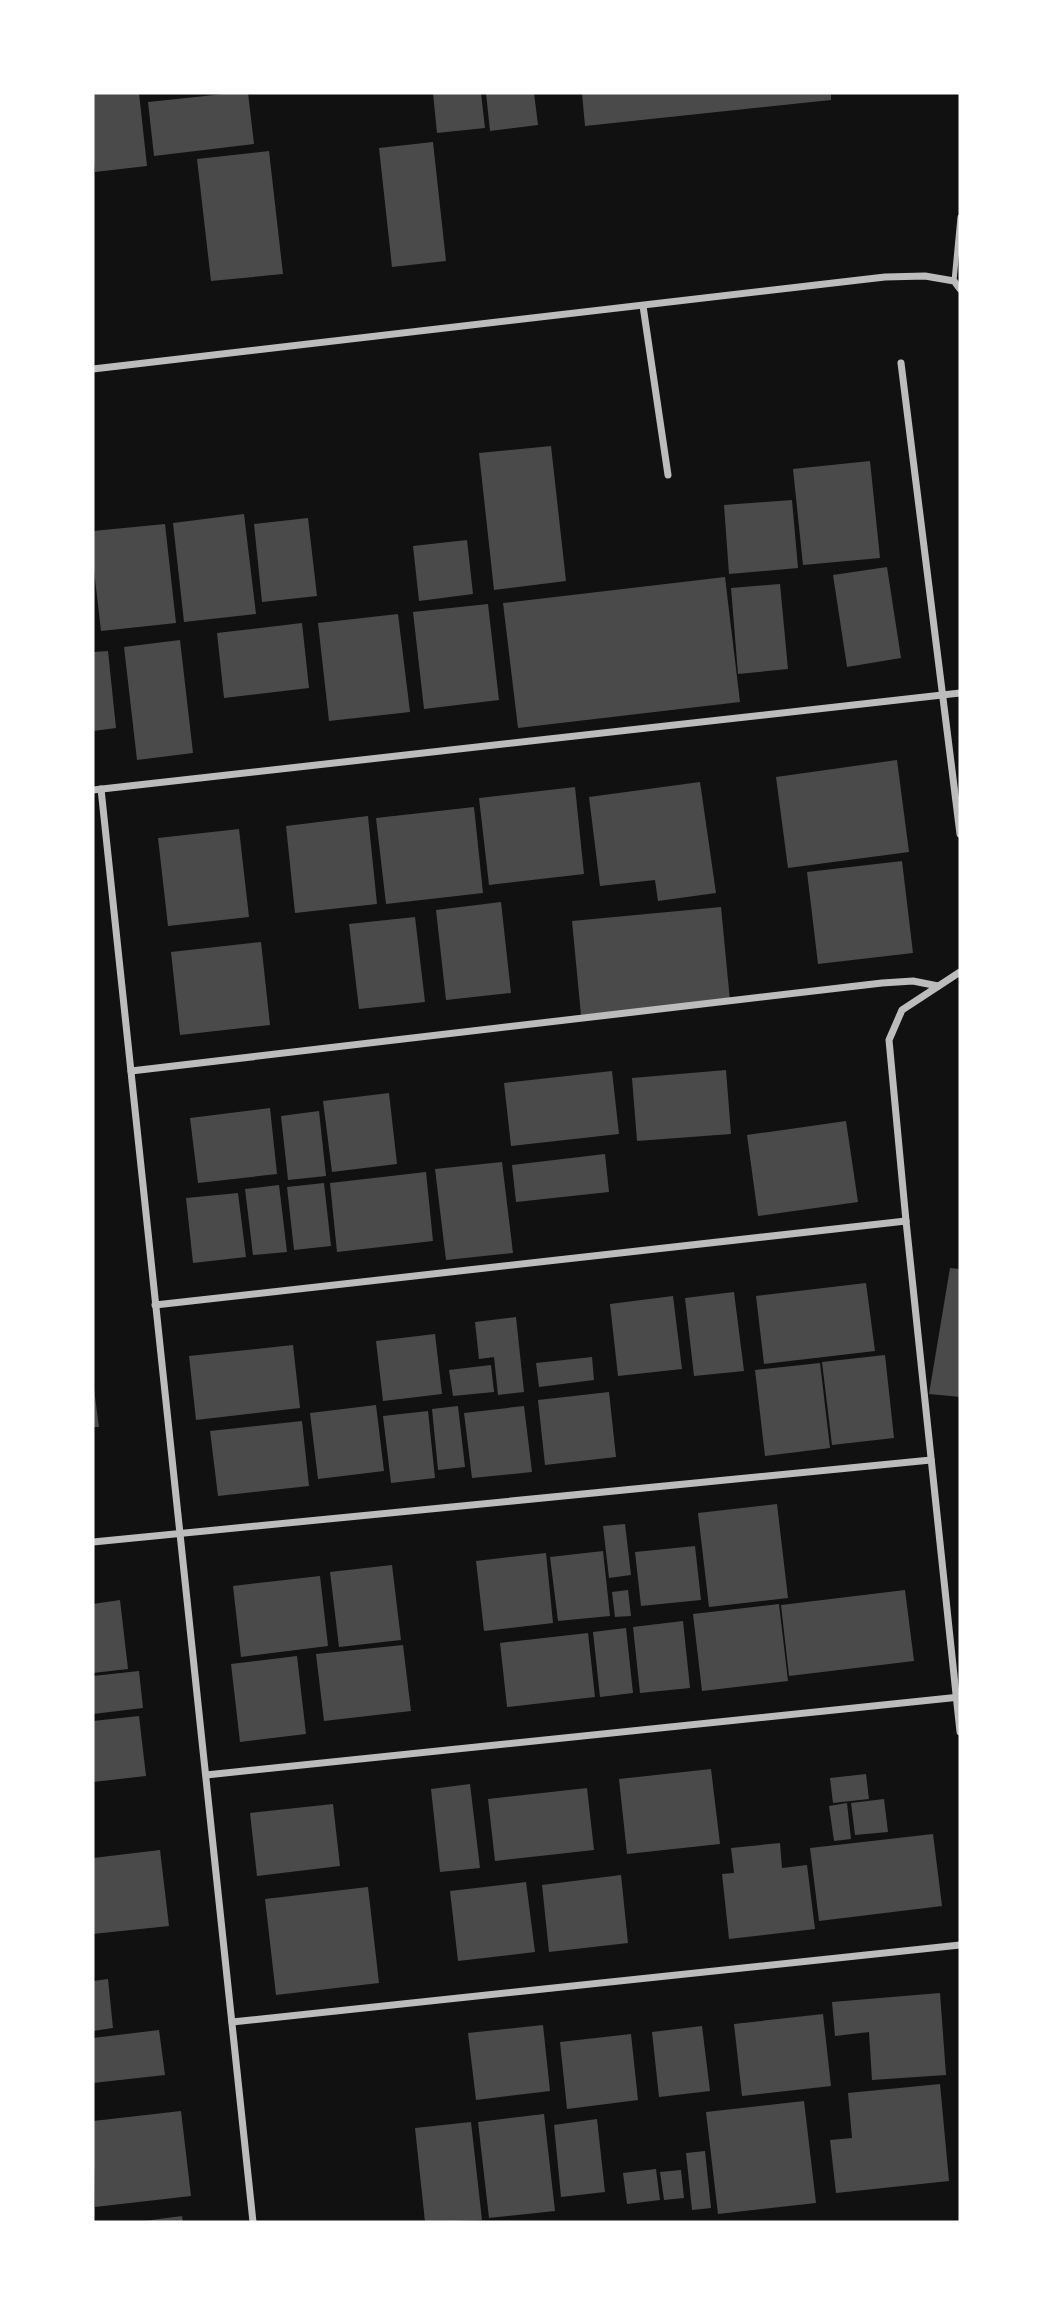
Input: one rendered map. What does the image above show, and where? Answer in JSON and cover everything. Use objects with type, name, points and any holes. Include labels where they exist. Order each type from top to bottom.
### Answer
[{"type":"street","points":[[93,369],[885,277],[925,276],[954,281],[960,289]]},
{"type":"street","points":[[643,306],[668,475]]},
{"type":"street","points":[[901,363],[960,834]]},
{"type":"street","points":[[253,2222],[131,1071],[97,790],[960,692]]},
{"type":"street","points":[[960,972],[902,1010],[889,1040],[960,1732]]},
{"type":"street","points":[[131,1071],[882,983],[913,981],[938,986]]},
{"type":"street","points":[[155,1305],[906,1222]]},
{"type":"street","points":[[93,1542],[931,1460]]},
{"type":"street","points":[[206,1775],[958,1697]]},
{"type":"street","points":[[232,2022],[960,1945]]},
{"type":"lane","points":[[954,281],[960,217]]},
{"type":"building","points":[[93,93],[139,93],[147,166],[95,172]]},
{"type":"building","points":[[248,93],[254,144],[154,156],[148,102]]},
{"type":"building","points":[[433,93],[481,93],[485,128],[437,133]]},
{"type":"building","points":[[486,93],[534,93],[538,125],[490,131]]},
{"type":"building","points":[[582,93],[831,93],[831,100],[585,126]]},
{"type":"building","points":[[433,142],[446,261],[392,267],[379,148]]},
{"type":"building","points":[[269,151],[283,274],[211,281],[197,159]]},
{"type":"building","points":[[551,446],[566,581],[494,590],[479,453]]},
{"type":"building","points":[[870,461],[880,558],[803,565],[793,469]]},
{"type":"building","points":[[792,500],[798,568],[729,574],[724,505]]},
{"type":"building","points":[[244,514],[256,614],[184,622],[173,523]]},
{"type":"building","points":[[308,518],[317,596],[262,602],[254,524]]},
{"type":"building","points":[[165,524],[176,623],[101,631],[93,561],[93,531]]},
{"type":"building","points":[[467,540],[473,594],[419,601],[413,546]]},
{"type":"building","points":[[887,567],[901,658],[847,667],[833,575]]},
{"type":"building","points":[[725,577],[740,702],[518,728],[503,603]]},
{"type":"building","points":[[780,584],[788,669],[738,674],[731,588]]},
{"type":"building","points":[[488,604],[499,700],[424,709],[413,612]]},
{"type":"building","points":[[398,614],[410,712],[329,721],[318,623]]},
{"type":"building","points":[[302,623],[309,688],[224,698],[217,633]]},
{"type":"building","points":[[180,640],[193,753],[137,760],[124,647]]},
{"type":"building","points":[[108,651],[116,728],[93,731],[93,652]]},
{"type":"building","points":[[897,760],[909,852],[788,868],[776,777]]},
{"type":"building","points":[[700,782],[716,893],[658,901],[655,880],[600,886],[589,797]]},
{"type":"building","points":[[575,787],[584,874],[489,885],[479,798]]},
{"type":"building","points":[[474,807],[483,893],[386,904],[376,818]]},
{"type":"building","points":[[368,816],[377,904],[295,913],[286,826]]},
{"type":"building","points":[[239,829],[249,917],[168,926],[158,838]]},
{"type":"building","points":[[902,861],[913,953],[818,964],[807,872]]},
{"type":"building","points":[[501,902],[511,993],[446,1000],[436,910]]},
{"type":"building","points":[[721,907],[730,1001],[581,1015],[572,921]]},
{"type":"building","points":[[415,917],[425,1002],[359,1009],[349,924]]},
{"type":"building","points":[[261,942],[270,1025],[180,1035],[171,952]]},
{"type":"building","points":[[726,1070],[731,1134],[637,1141],[632,1078]]},
{"type":"building","points":[[612,1071],[619,1134],[511,1146],[504,1083]]},
{"type":"building","points":[[389,1093],[397,1164],[332,1172],[323,1101]]},
{"type":"building","points":[[270,1108],[277,1174],[198,1183],[190,1118]]},
{"type":"building","points":[[319,1111],[326,1176],[288,1180],[281,1116]]},
{"type":"building","points":[[846,1121],[858,1202],[758,1216],[747,1135]]},
{"type":"building","points":[[605,1154],[609,1192],[516,1202],[512,1165]]},
{"type":"building","points":[[502,1162],[513,1253],[446,1260],[435,1169]]},
{"type":"building","points":[[426,1172],[433,1241],[337,1252],[330,1183]]},
{"type":"building","points":[[324,1183],[331,1246],[294,1250],[287,1187]]},
{"type":"building","points":[[279,1185],[287,1252],[253,1255],[245,1189]]},
{"type":"building","points":[[238,1193],[246,1257],[193,1263],[186,1198]]},
{"type":"building","points":[[950,1268],[960,1269],[960,1397],[929,1394]]},
{"type":"building","points":[[866,1283],[875,1351],[764,1364],[756,1296]]},
{"type":"building","points":[[734,1292],[744,1371],[694,1376],[685,1298]]},
{"type":"building","points":[[673,1296],[682,1369],[618,1376],[610,1304]]},
{"type":"building","points":[[516,1317],[524,1392],[498,1395],[494,1357],[479,1359],[475,1322]]},
{"type":"building","points":[[435,1334],[442,1394],[383,1401],[376,1341]]},
{"type":"building","points":[[293,1345],[300,1408],[196,1420],[189,1356]]},
{"type":"building","points":[[885,1355],[894,1438],[832,1445],[822,1362]]},
{"type":"building","points":[[592,1357],[594,1380],[539,1387],[536,1363]]},
{"type":"building","points":[[820,1363],[830,1448],[765,1456],[755,1370]]},
{"type":"building","points":[[491,1365],[494,1392],[453,1396],[449,1370]]},
{"type":"building","points":[[94,1389],[99,1427],[93,1427]]},
{"type":"building","points":[[609,1392],[616,1457],[545,1465],[538,1400]]},
{"type":"building","points":[[376,1405],[384,1471],[318,1479],[310,1413]]},
{"type":"building","points":[[458,1406],[465,1467],[438,1470],[432,1409]]},
{"type":"building","points":[[524,1406],[532,1472],[472,1478],[464,1413]]},
{"type":"building","points":[[428,1411],[435,1478],[391,1483],[383,1416]]},
{"type":"building","points":[[302,1421],[309,1486],[218,1496],[210,1431]]},
{"type":"building","points":[[777,1504],[788,1598],[709,1607],[698,1513]]},
{"type":"building","points":[[625,1524],[631,1575],[609,1578],[603,1526]]},
{"type":"building","points":[[695,1546],[701,1600],[641,1606],[635,1552]]},
{"type":"building","points":[[603,1551],[610,1616],[558,1621],[550,1557]]},
{"type":"building","points":[[546,1553],[553,1623],[484,1631],[476,1561]]},
{"type":"building","points":[[392,1565],[401,1640],[339,1647],[330,1572]]},
{"type":"building","points":[[320,1576],[328,1646],[241,1657],[233,1586]]},
{"type":"building","points":[[628,1590],[631,1616],[615,1617],[612,1592]]},
{"type":"building","points":[[905,1590],[914,1661],[789,1676],[781,1605]]},
{"type":"building","points":[[120,1600],[128,1669],[93,1673],[93,1604]]},
{"type":"building","points":[[779,1604],[788,1681],[702,1691],[693,1614]]},
{"type":"building","points":[[683,1621],[690,1688],[640,1693],[633,1627]]},
{"type":"building","points":[[626,1628],[633,1693],[600,1697],[593,1632]]},
{"type":"building","points":[[588,1633],[595,1697],[507,1707],[500,1643]]},
{"type":"building","points":[[403,1645],[411,1711],[324,1721],[316,1654]]},
{"type":"building","points":[[297,1656],[306,1734],[240,1742],[231,1664]]},
{"type":"building","points":[[139,1671],[143,1708],[93,1714],[93,1676]]},
{"type":"building","points":[[139,1716],[146,1776],[93,1782],[93,1721]]},
{"type":"building","points":[[711,1769],[720,1844],[627,1854],[619,1779]]},
{"type":"building","points":[[866,1774],[869,1799],[833,1803],[830,1778]]},
{"type":"building","points":[[470,1784],[480,1868],[440,1872],[431,1789]]},
{"type":"building","points":[[587,1788],[594,1850],[495,1861],[488,1799]]},
{"type":"building","points":[[884,1799],[888,1832],[855,1835],[851,1803]]},
{"type":"building","points":[[847,1803],[851,1839],[834,1841],[829,1806]]},
{"type":"building","points":[[333,1804],[340,1866],[257,1876],[250,1813]]},
{"type":"building","points":[[933,1834],[942,1906],[819,1921],[810,1848]]},
{"type":"building","points":[[780,1843],[782,1868],[807,1865],[815,1929],[729,1939],[722,1874],[734,1873],[731,1848]]},
{"type":"building","points":[[160,1850],[169,1926],[93,1934],[93,1858]]},
{"type":"building","points":[[621,1875],[628,1943],[549,1952],[542,1885]]},
{"type":"building","points":[[526,1882],[535,1952],[458,1961],[450,1891]]},
{"type":"building","points":[[368,1887],[379,1983],[276,1995],[265,1899]]},
{"type":"building","points":[[108,1979],[113,2028],[93,2031],[93,1981]]},
{"type":"building","points":[[940,1993],[946,2075],[872,2080],[869,2032],[835,2036],[832,2002]]},
{"type":"building","points":[[823,2014],[831,2086],[742,2096],[734,2024]]},
{"type":"building","points":[[543,2025],[550,2091],[476,2100],[468,2033]]},
{"type":"building","points":[[702,2026],[710,2091],[659,2097],[652,2032]]},
{"type":"building","points":[[159,2030],[165,2075],[93,2083],[93,2038]]},
{"type":"building","points":[[631,2034],[638,2100],[567,2109],[560,2042]]},
{"type":"building","points":[[940,2084],[949,2181],[836,2193],[830,2140],[852,2138],[848,2093]]},
{"type":"building","points":[[804,2101],[816,2203],[718,2214],[706,2112]]},
{"type":"building","points":[[181,2111],[191,2196],[95,2207],[93,2121]]},
{"type":"building","points":[[544,2114],[555,2211],[489,2218],[478,2122]]},
{"type":"building","points":[[597,2119],[605,2192],[561,2197],[554,2125]]},
{"type":"building","points":[[471,2122],[482,2220],[425,2222],[415,2128]]},
{"type":"building","points":[[705,2151],[711,2208],[692,2210],[686,2153]]},
{"type":"building","points":[[656,2169],[660,2200],[627,2204],[623,2173]]},
{"type":"building","points":[[681,2170],[684,2198],[664,2200],[660,2172]]},
{"type":"building","points":[[182,2216],[183,2222],[144,2222],[144,2221]]}]
